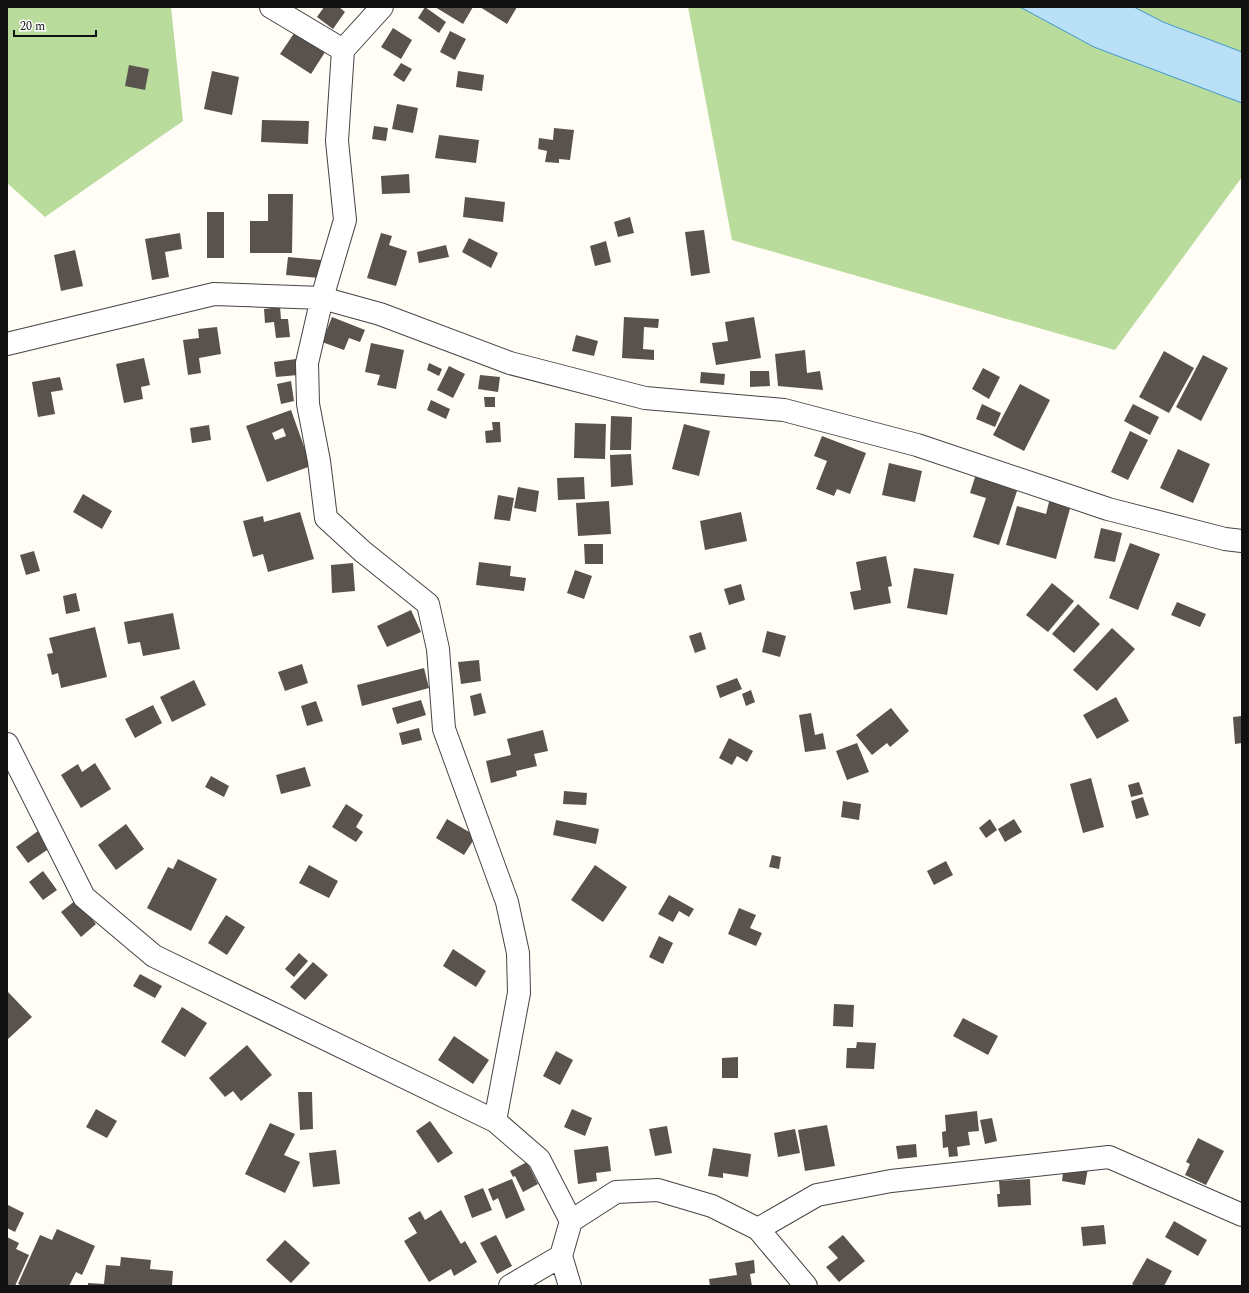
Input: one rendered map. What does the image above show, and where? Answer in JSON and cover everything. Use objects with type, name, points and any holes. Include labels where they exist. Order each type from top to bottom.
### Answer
[{"type":"street","points":[[271,7],[343,50]]},
{"type":"street","points":[[382,7],[343,50],[338,141],[345,220],[322,298],[307,363],[308,404],[319,462],[326,518],[362,552],[428,604],[438,649],[444,729],[508,902],[518,953],[519,993],[495,1121]]},
{"type":"street","points":[[7,344],[214,294],[322,298],[380,314],[510,363],[645,398],[784,410],[917,445],[1108,509],[1225,539],[1242,541]]},
{"type":"street","points":[[7,744],[84,897],[154,956],[495,1121],[538,1159],[571,1222]]},
{"type":"street","points":[[758,1229],[817,1195],[891,1181],[1109,1158],[1242,1215]]},
{"type":"street","points":[[570,1286],[561,1256],[571,1222],[616,1192],[658,1190],[712,1206],[758,1229],[806,1286]]},
{"type":"street","points":[[510,1286],[561,1256]]},
{"type":"green space","points":[[7,7],[171,7],[183,121],[45,217],[7,183]]},
{"type":"green space","points":[[688,7],[1020,7],[1094,47],[1242,103],[1242,177],[1115,350],[732,240]]},
{"type":"green space","points":[[1134,7],[1242,7],[1242,52],[1163,22]]},
{"type":"water","points":[[1020,7],[1134,7],[1163,22],[1242,52],[1242,103],[1094,47]]},
{"type":"building","points":[[324,7],[339,7],[345,12],[333,29],[317,17]]},
{"type":"building","points":[[425,7],[446,22],[439,33],[418,18]]},
{"type":"building","points":[[435,7],[473,7],[463,24]]},
{"type":"building","points":[[480,7],[517,7],[507,24]]},
{"type":"building","points":[[393,28],[412,40],[401,59],[381,47]]},
{"type":"building","points":[[297,29],[327,49],[311,74],[280,54]]},
{"type":"building","points":[[450,31],[466,39],[455,60],[440,52]]},
{"type":"building","points":[[401,63],[412,69],[404,82],[393,75]]},
{"type":"building","points":[[129,65],[149,69],[145,90],[125,86]]},
{"type":"building","points":[[212,71],[239,77],[232,115],[204,109]]},
{"type":"building","points":[[458,71],[484,75],[482,91],[456,87]]},
{"type":"building","points":[[397,104],[418,108],[413,133],[392,129]]},
{"type":"building","points":[[262,120],[309,121],[308,144],[261,142]]},
{"type":"building","points":[[374,126],[388,128],[386,141],[372,139]]},
{"type":"building","points":[[554,128],[574,130],[570,160],[559,159],[559,163],[545,162],[547,151],[538,149],[539,138],[553,140]]},
{"type":"building","points":[[439,135],[479,140],[476,163],[435,158]]},
{"type":"building","points":[[409,174],[410,193],[382,194],[381,176]]},
{"type":"building","points":[[268,194],[293,194],[292,253],[250,253],[250,221],[268,221]]},
{"type":"building","points":[[465,197],[505,202],[503,222],[463,217]]},
{"type":"building","points":[[207,212],[224,212],[224,258],[207,258]]},
{"type":"building","points":[[630,217],[634,233],[618,237],[614,222]]},
{"type":"building","points":[[704,230],[710,273],[691,276],[685,232]]},
{"type":"building","points":[[180,233],[182,249],[165,252],[169,277],[152,280],[145,239]]},
{"type":"building","points":[[381,233],[392,236],[389,245],[407,251],[396,286],[367,278]]},
{"type":"building","points":[[469,238],[498,253],[491,268],[462,252]]},
{"type":"building","points":[[606,241],[611,262],[595,266],[590,246]]},
{"type":"building","points":[[446,245],[449,257],[419,263],[417,252]]},
{"type":"building","points":[[75,250],[83,286],[61,291],[54,255]]},
{"type":"building","points":[[288,257],[321,260],[319,278],[286,275]]},
{"type":"building","points":[[280,307],[281,319],[288,319],[290,337],[276,338],[274,322],[265,323],[264,309]]},
{"type":"building","points":[[332,317],[365,330],[360,342],[349,338],[344,350],[322,342]]},
{"type":"building","points":[[624,317],[659,319],[658,328],[644,327],[643,349],[654,350],[654,360],[622,358]]},
{"type":"building","points":[[754,317],[761,358],[716,365],[712,343],[728,341],[725,322]]},
{"type":"building","points":[[217,327],[221,354],[199,358],[201,373],[188,375],[183,340],[199,338],[198,329]]},
{"type":"building","points":[[576,335],[598,341],[594,356],[572,351]]},
{"type":"building","points":[[371,343],[404,350],[396,389],[377,385],[380,375],[365,372]]},
{"type":"building","points":[[805,350],[807,373],[820,371],[823,390],[778,386],[775,354]]},
{"type":"building","points":[[1164,351],[1194,368],[1169,413],[1139,397]]},
{"type":"building","points":[[1203,355],[1228,368],[1201,421],[1176,407]]},
{"type":"building","points":[[144,358],[150,385],[141,387],[143,399],[124,403],[116,364]]},
{"type":"building","points":[[296,359],[298,375],[276,377],[274,362]]},
{"type":"building","points":[[429,363],[442,369],[439,376],[427,370]]},
{"type":"building","points":[[449,366],[465,374],[453,398],[437,390]]},
{"type":"building","points":[[983,368],[1000,377],[989,399],[972,389]]},
{"type":"building","points":[[750,371],[769,371],[770,386],[750,387]]},
{"type":"building","points":[[701,372],[725,374],[724,385],[700,383]]},
{"type":"building","points":[[480,375],[500,377],[498,392],[478,389]]},
{"type":"building","points":[[60,377],[63,390],[51,392],[55,414],[38,417],[32,382]]},
{"type":"building","points":[[291,381],[294,401],[281,404],[277,384]]},
{"type":"building","points":[[1020,384],[1050,400],[1024,451],[993,435]]},
{"type":"building","points":[[484,397],[495,397],[495,407],[485,407]]},
{"type":"building","points":[[431,400],[450,409],[446,419],[427,410]]},
{"type":"building","points":[[982,404],[1001,413],[995,427],[976,419]]},
{"type":"building","points":[[1133,404],[1159,417],[1150,435],[1124,421]]},
{"type":"building","points":[[291,410],[311,466],[267,482],[246,426]],"holes":[[[283,428],[286,436],[275,440],[272,433]]]},
{"type":"building","points":[[611,416],[632,417],[631,450],[610,450]]},
{"type":"building","points":[[492,422],[500,422],[501,442],[486,443],[485,431],[493,430]]},
{"type":"building","points":[[575,423],[606,424],[605,459],[574,458]]},
{"type":"building","points":[[684,424],[710,431],[699,476],[672,469]]},
{"type":"building","points":[[209,425],[211,440],[192,443],[190,428]]},
{"type":"building","points":[[1130,431],[1148,440],[1128,480],[1111,472]]},
{"type":"building","points":[[822,436],[866,453],[850,494],[837,489],[834,496],[816,489],[827,461],[814,456]]},
{"type":"building","points":[[1178,449],[1210,464],[1193,503],[1160,488]]},
{"type":"building","points":[[631,454],[633,485],[611,487],[610,455]]},
{"type":"building","points":[[889,463],[922,471],[915,502],[882,495]]},
{"type":"building","points":[[976,474],[1018,488],[999,545],[973,537],[986,498],[970,493]]},
{"type":"building","points":[[584,477],[585,499],[558,500],[557,478]]},
{"type":"building","points":[[518,487],[539,491],[536,512],[514,508]]},
{"type":"building","points":[[83,494],[112,511],[102,529],[73,512]]},
{"type":"building","points":[[498,495],[514,498],[510,521],[494,519]]},
{"type":"building","points":[[1050,498],[1071,505],[1056,559],[1006,545],[1017,506],[1046,514]]},
{"type":"building","points":[[609,501],[611,534],[578,536],[576,503]]},
{"type":"building","points":[[300,512],[314,559],[268,572],[263,554],[253,557],[243,521],[263,516],[264,522]]},
{"type":"building","points":[[741,512],[747,541],[705,550],[700,521]]},
{"type":"building","points":[[1101,528],[1122,533],[1115,562],[1094,558]]},
{"type":"building","points":[[1130,543],[1160,554],[1138,610],[1109,598]]},
{"type":"building","points":[[584,544],[603,544],[603,564],[585,564]]},
{"type":"building","points":[[34,551],[40,571],[26,575],[20,555]]},
{"type":"building","points":[[886,556],[892,586],[888,587],[891,603],[854,610],[850,592],[861,590],[856,562]]},
{"type":"building","points":[[479,562],[511,566],[510,576],[526,578],[524,591],[476,585]]},
{"type":"building","points":[[353,563],[355,591],[332,593],[331,565]]},
{"type":"building","points":[[914,568],[954,574],[947,615],[907,608]]},
{"type":"building","points":[[575,570],[592,576],[584,599],[567,593]]},
{"type":"building","points":[[1052,583],[1074,601],[1048,632],[1026,615]]},
{"type":"building","points":[[741,584],[745,600],[729,605],[724,589]]},
{"type":"building","points":[[76,593],[80,611],[66,614],[63,596]]},
{"type":"building","points":[[1177,602],[1206,614],[1200,627],[1171,615]]},
{"type":"building","points":[[1078,604],[1100,624],[1074,653],[1052,634]]},
{"type":"building","points":[[411,610],[421,632],[387,647],[377,626]]},
{"type":"building","points":[[173,613],[180,649],[143,656],[140,642],[128,644],[124,622]]},
{"type":"building","points":[[95,627],[107,677],[61,688],[58,673],[52,675],[47,654],[53,653],[49,638]]},
{"type":"building","points":[[1112,628],[1135,649],[1097,691],[1073,670]]},
{"type":"building","points":[[767,631],[786,636],[780,657],[762,652]]},
{"type":"building","points":[[701,632],[706,649],[695,653],[689,636]]},
{"type":"building","points":[[479,660],[481,681],[461,684],[458,662]]},
{"type":"building","points":[[302,664],[308,683],[285,691],[278,672]]},
{"type":"building","points":[[424,668],[429,688],[362,706],[357,685]]},
{"type":"building","points":[[737,678],[742,689],[720,698],[716,686]]},
{"type":"building","points":[[194,680],[206,705],[172,722],[160,697]]},
{"type":"building","points":[[751,690],[755,702],[746,706],[742,694]]},
{"type":"building","points":[[481,693],[486,713],[474,716],[470,696]]},
{"type":"building","points":[[1116,697],[1129,721],[1097,739],[1083,715]]},
{"type":"building","points":[[421,700],[426,715],[397,724],[392,708]]},
{"type":"building","points":[[316,701],[323,721],[307,726],[301,706]]},
{"type":"building","points":[[153,705],[162,723],[135,738],[125,719]]},
{"type":"building","points":[[891,708],[909,731],[890,747],[887,743],[872,755],[856,735]]},
{"type":"building","points":[[811,713],[815,735],[823,733],[826,749],[805,752],[799,715]]},
{"type":"building","points":[[1242,716],[1242,743],[1235,744],[1233,717]]},
{"type":"building","points":[[419,728],[422,740],[402,745],[399,733]]},
{"type":"building","points":[[543,730],[548,751],[534,754],[537,766],[516,771],[517,776],[491,783],[486,761],[511,755],[507,739]]},
{"type":"building","points":[[729,738],[753,751],[747,762],[737,756],[732,765],[719,758]]},
{"type":"building","points":[[857,743],[869,772],[847,780],[836,751]]},
{"type":"building","points":[[95,763],[111,789],[81,808],[61,775],[78,764],[82,772]]},
{"type":"building","points":[[305,767],[311,786],[281,794],[276,775]]},
{"type":"building","points":[[211,776],[229,786],[224,797],[205,787]]},
{"type":"building","points":[[1091,778],[1104,827],[1083,833],[1070,784]]},
{"type":"building","points":[[1139,782],[1143,794],[1131,797],[1128,785]]},
{"type":"building","points":[[564,791],[587,793],[586,805],[563,804]]},
{"type":"building","points":[[1143,797],[1149,815],[1136,819],[1131,801]]},
{"type":"building","points":[[843,801],[861,804],[859,820],[841,817]]},
{"type":"building","points":[[346,804],[363,815],[356,827],[363,832],[356,842],[332,827]]},
{"type":"building","points":[[447,819],[476,836],[464,855],[436,838]]},
{"type":"building","points":[[990,819],[997,830],[986,838],[979,828]]},
{"type":"building","points":[[1014,819],[1022,832],[1005,842],[998,829]]},
{"type":"building","points":[[556,820],[599,829],[596,844],[553,835]]},
{"type":"building","points":[[126,824],[144,849],[116,870],[98,845]]},
{"type":"building","points":[[38,831],[50,848],[28,863],[16,847]]},
{"type":"building","points":[[772,855],[781,857],[779,869],[769,867]]},
{"type":"building","points":[[178,859],[217,879],[191,931],[147,908],[168,867],[173,869]]},
{"type":"building","points":[[946,861],[953,875],[934,885],[927,871]]},
{"type":"building","points":[[309,865],[338,881],[329,898],[299,883]]},
{"type":"building","points":[[595,865],[627,887],[603,922],[571,900]]},
{"type":"building","points":[[43,871],[57,890],[43,900],[29,882]]},
{"type":"building","points":[[669,895],[694,909],[689,917],[679,911],[673,922],[658,914]]},
{"type":"building","points":[[76,900],[96,924],[81,937],[61,912]]},
{"type":"building","points":[[739,908],[756,915],[750,928],[762,933],[756,946],[728,934]]},
{"type":"building","points":[[226,915],[245,927],[227,955],[208,943]]},
{"type":"building","points":[[659,936],[673,943],[663,964],[649,957]]},
{"type":"building","points":[[453,949],[486,971],[476,987],[443,966]]},
{"type":"building","points":[[299,953],[308,961],[294,977],[285,969]]},
{"type":"building","points":[[313,962],[328,975],[305,1000],[290,987]]},
{"type":"building","points":[[140,974],[162,986],[155,998],[133,986]]},
{"type":"building","points":[[8,992],[32,1017],[8,1039],[7,993]]},
{"type":"building","points":[[834,1004],[854,1005],[853,1027],[833,1026]]},
{"type":"building","points":[[182,1007],[207,1023],[185,1057],[161,1042]]},
{"type":"building","points":[[963,1018],[998,1036],[988,1055],[953,1036]]},
{"type":"building","points":[[454,1036],[489,1060],[473,1084],[438,1060]]},
{"type":"building","points":[[857,1042],[876,1043],[874,1069],[846,1068],[847,1048],[856,1048]]},
{"type":"building","points":[[247,1045],[272,1075],[241,1101],[233,1091],[225,1097],[209,1078]]},
{"type":"building","points":[[556,1051],[573,1060],[560,1085],[543,1076]]},
{"type":"building","points":[[738,1057],[738,1078],[722,1078],[722,1058]]},
{"type":"building","points":[[298,1092],[312,1092],[313,1129],[300,1130]]},
{"type":"building","points":[[96,1109],[117,1121],[107,1138],[86,1127]]},
{"type":"building","points":[[572,1109],[592,1118],[585,1136],[564,1127]]},
{"type":"building","points":[[977,1111],[979,1131],[968,1132],[970,1145],[957,1147],[958,1156],[949,1157],[948,1147],[943,1148],[942,1132],[946,1131],[945,1115]]},
{"type":"building","points":[[992,1118],[997,1141],[985,1144],[980,1120]]},
{"type":"building","points":[[430,1121],[453,1153],[438,1163],[416,1131]]},
{"type":"building","points":[[270,1123],[295,1134],[284,1155],[300,1162],[285,1193],[245,1174]]},
{"type":"building","points":[[827,1125],[835,1166],[805,1171],[798,1130]]},
{"type":"building","points":[[667,1126],[672,1153],[655,1156],[649,1129]]},
{"type":"building","points":[[795,1129],[800,1153],[778,1157],[774,1133]]},
{"type":"building","points":[[1198,1138],[1224,1151],[1206,1185],[1185,1175],[1190,1164],[1186,1162]]},
{"type":"building","points":[[916,1144],[917,1157],[898,1159],[896,1146]]},
{"type":"building","points":[[608,1146],[611,1171],[596,1173],[597,1181],[578,1184],[574,1150]]},
{"type":"building","points":[[713,1148],[751,1154],[748,1177],[723,1173],[723,1178],[708,1176]]},
{"type":"building","points":[[336,1150],[340,1184],[313,1187],[309,1153]]},
{"type":"building","points":[[527,1162],[538,1184],[523,1192],[515,1176],[513,1177],[510,1171]]},
{"type":"building","points":[[1064,1165],[1088,1168],[1085,1185],[1062,1181]]},
{"type":"building","points":[[512,1179],[525,1210],[506,1219],[498,1198],[493,1201],[488,1189]]},
{"type":"building","points":[[1030,1179],[1031,1205],[998,1207],[997,1194],[1000,1194],[999,1181]]},
{"type":"building","points":[[483,1188],[492,1210],[472,1218],[464,1196]]},
{"type":"building","points":[[8,1205],[24,1213],[15,1232],[7,1228]]},
{"type":"building","points":[[441,1210],[461,1244],[465,1241],[477,1262],[454,1276],[451,1269],[429,1282],[404,1241],[417,1233],[408,1218],[420,1211],[425,1220]]},
{"type":"building","points":[[1174,1221],[1207,1240],[1198,1256],[1165,1237]]},
{"type":"building","points":[[1104,1225],[1106,1244],[1083,1246],[1081,1227]]},
{"type":"building","points":[[57,1229],[95,1246],[82,1275],[76,1272],[69,1286],[22,1286],[18,1284],[40,1235],[52,1240]]},
{"type":"building","points":[[496,1235],[512,1266],[497,1274],[480,1243]]},
{"type":"building","points":[[843,1235],[865,1261],[839,1282],[826,1267],[838,1258],[828,1247]]},
{"type":"building","points":[[7,1237],[19,1243],[16,1249],[29,1255],[15,1286],[7,1286]]},
{"type":"building","points":[[285,1240],[310,1263],[291,1283],[266,1260]]},
{"type":"building","points":[[121,1257],[151,1260],[150,1269],[173,1271],[172,1286],[88,1286],[88,1283],[104,1284],[106,1265],[120,1266]]},
{"type":"building","points":[[1147,1258],[1172,1271],[1164,1286],[1135,1286],[1132,1284]]},
{"type":"building","points":[[754,1260],[755,1273],[750,1274],[752,1286],[710,1286],[709,1279],[737,1275],[735,1263]]}]
